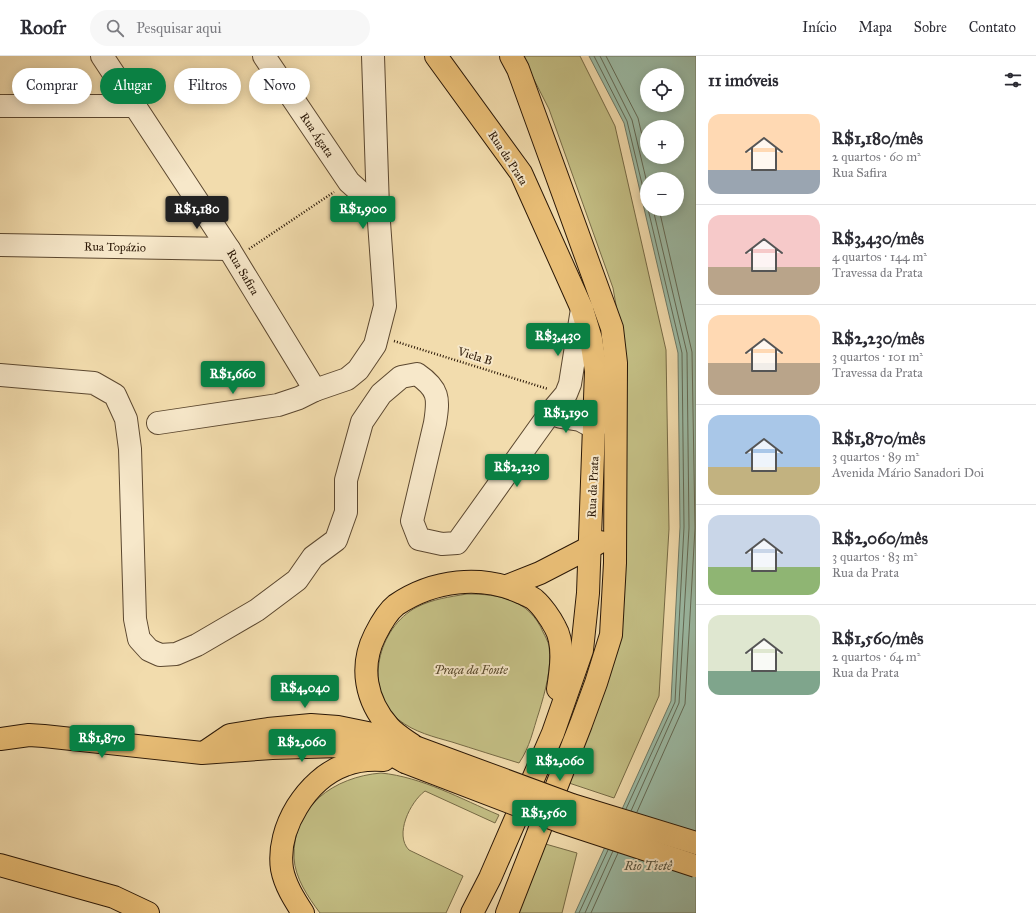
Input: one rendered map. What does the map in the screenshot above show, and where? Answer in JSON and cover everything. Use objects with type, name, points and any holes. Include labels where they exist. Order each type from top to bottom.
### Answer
[{"type":"main road","name":"Rua da Prata","points":[[436,56],[521,173],[582,309],[591,339],[596,371],[590,548],[582,650],[552,733],[490,878],[472,913]]},
{"type":"main road","points":[[499,56],[513,82],[571,219]]},
{"type":"main road","name":"Rua da Prata","points":[[506,913],[581,724],[611,635],[615,532],[616,363],[612,328],[571,219],[548,150],[518,69],[511,56]]},
{"type":"main road","points":[[508,586],[540,574],[590,548],[615,532]]},
{"type":"main road","points":[[552,733],[562,659],[556,628],[536,600],[508,586],[481,582],[453,582],[433,586],[395,606],[380,625],[368,650],[366,669],[369,695],[377,712],[410,755],[558,821],[696,866]]},
{"type":"main road","points":[[0,739],[29,735],[44,736],[202,753],[278,747],[363,747],[410,755],[696,844]]},
{"type":"main road","points":[[302,913],[290,893],[282,869],[281,849],[285,833],[308,791],[322,777],[345,764],[364,760],[410,755]]},
{"type":"main road","points":[[0,865],[114,896],[148,913]]},
{"type":"street","name":"Rua Safira","points":[[102,56],[232,254],[315,390]]},
{"type":"street","name":"Rua Ágata","points":[[264,56],[349,182],[378,208]]},
{"type":"street","points":[[158,423],[278,406],[315,390],[347,379],[358,370],[375,345],[385,306],[378,208],[373,56]]},
{"type":"street","points":[[0,106],[136,106]]},
{"type":"street","name":"Rua Topázio","points":[[0,245],[232,254]]},
{"type":"street","points":[[0,375],[94,383],[115,395],[126,419],[130,449],[135,619],[138,639],[149,650],[160,655],[176,654],[197,645],[257,610],[297,580],[313,557],[336,540],[346,512],[346,480],[362,422],[381,394],[401,377],[417,374],[428,381],[436,392],[437,407],[435,423],[412,521],[419,539],[442,544],[457,543],[550,413],[566,394],[570,384],[582,309]]},
{"type":"street","points":[[550,413],[561,417],[580,420],[595,428]]},
{"type":"path","points":[[232,254],[349,182]]},
{"type":"path","name":"Viela B","points":[[378,336],[566,394]]},
{"type":"green space","points":[[522,56],[580,56],[615,126],[666,350],[669,529],[659,696],[614,798],[569,783],[618,647],[627,367],[613,288],[549,109]]},
{"type":"green space","name":"Praça da Fonte","points":[[467,594],[501,597],[521,605],[530,612],[537,621],[549,644],[550,663],[546,688],[531,738],[519,763],[431,736],[411,728],[399,720],[388,707],[381,692],[378,676],[384,644],[393,629],[404,616],[423,604],[447,597]]},
{"type":"green space","points":[[381,773],[396,775],[426,784],[499,815],[495,823],[425,791],[419,796],[409,811],[403,836],[405,844],[409,850],[463,876],[446,913],[320,913],[307,894],[300,880],[294,858],[295,840],[300,823],[308,809],[332,788],[347,781]]},
{"type":"green space","points":[[535,841],[577,853],[562,913],[506,913]]},
{"type":"water","name":"Rio Tietê","points":[[589,56],[696,56],[696,913],[575,913],[671,701],[680,527],[678,353],[646,216],[684,216],[684,172],[640,172],[640,191],[624,123]]}]
